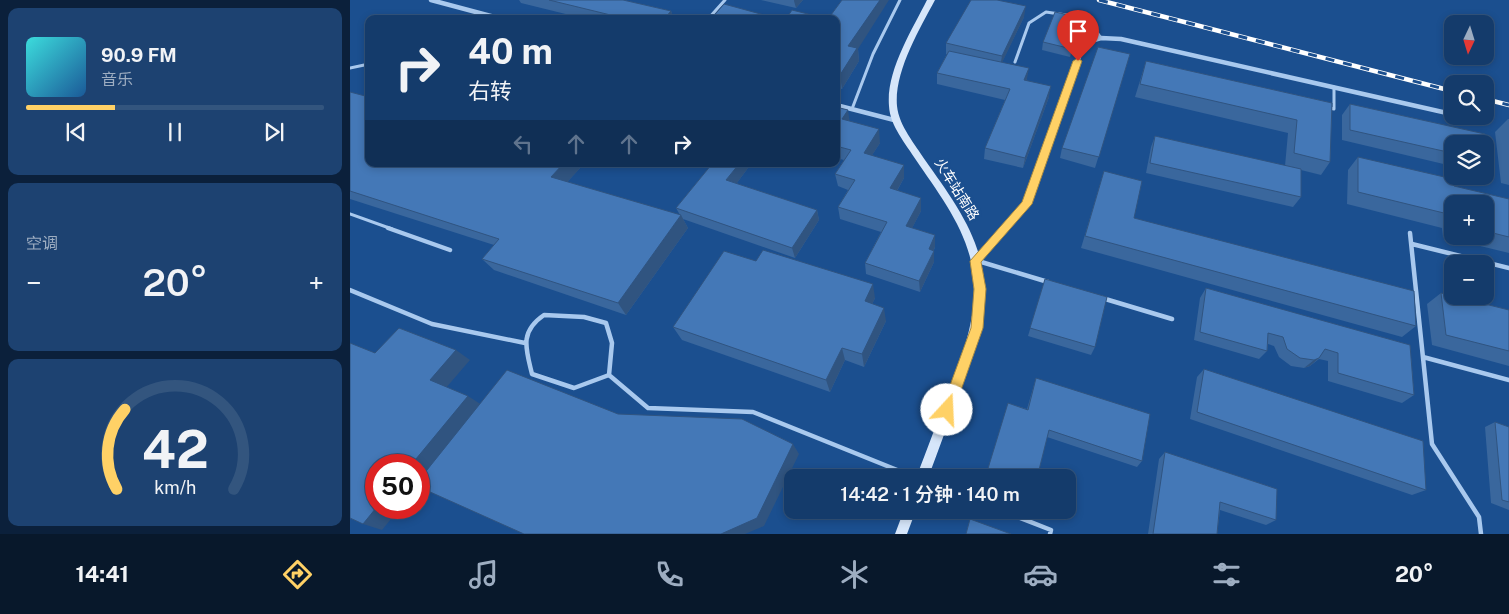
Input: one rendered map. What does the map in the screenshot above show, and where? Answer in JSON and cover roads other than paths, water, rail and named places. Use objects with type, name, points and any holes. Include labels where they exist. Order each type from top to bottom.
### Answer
[{"type":"main road","name":"火车站南路","points":[[925,469],[977,328],[980,289],[976,261],[966,232],[901,129],[893,108],[894,92],[901,67],[917,26],[931,0]]},
{"type":"main road","points":[[901,534],[907,519]]},
{"type":"street","points":[[430,0],[487,15]]},
{"type":"street","points":[[976,261],[1026,204],[1084,43],[1101,38],[1121,40],[1444,111]]},
{"type":"street","points":[[840,106],[898,121]]},
{"type":"lane","points":[[712,15],[725,0]]},
{"type":"lane","points":[[852,109],[873,54],[900,0]]},
{"type":"lane","points":[[1015,62],[1030,23],[1046,12],[1081,18],[1092,26],[1101,38]]},
{"type":"lane","points":[[350,68],[365,65]]},
{"type":"lane","points":[[1325,108],[1334,110],[1334,87]]},
{"type":"lane","points":[[350,214],[450,250]]},
{"type":"lane","points":[[1410,233],[1432,444],[1479,517],[1481,534]]},
{"type":"lane","points":[[1412,244],[1509,268]]},
{"type":"lane","points":[[976,261],[1050,283]]},
{"type":"lane","points":[[350,290],[432,324],[525,343]]},
{"type":"lane","points":[[1097,297],[1172,319]]},
{"type":"lane","points":[[544,315],[584,317],[606,323],[612,343],[609,375],[574,388],[532,374],[525,343],[532,323],[544,315]]},
{"type":"lane","points":[[1423,357],[1509,380]]},
{"type":"lane","points":[[609,375],[648,408],[753,412],[895,469]]},
{"type":"lane","points":[[1023,519],[1051,530],[1050,534]]},
{"type":"railway","points":[[1099,0],[1444,89]]},
{"type":"railway","points":[[1494,101],[1509,105]]}]
